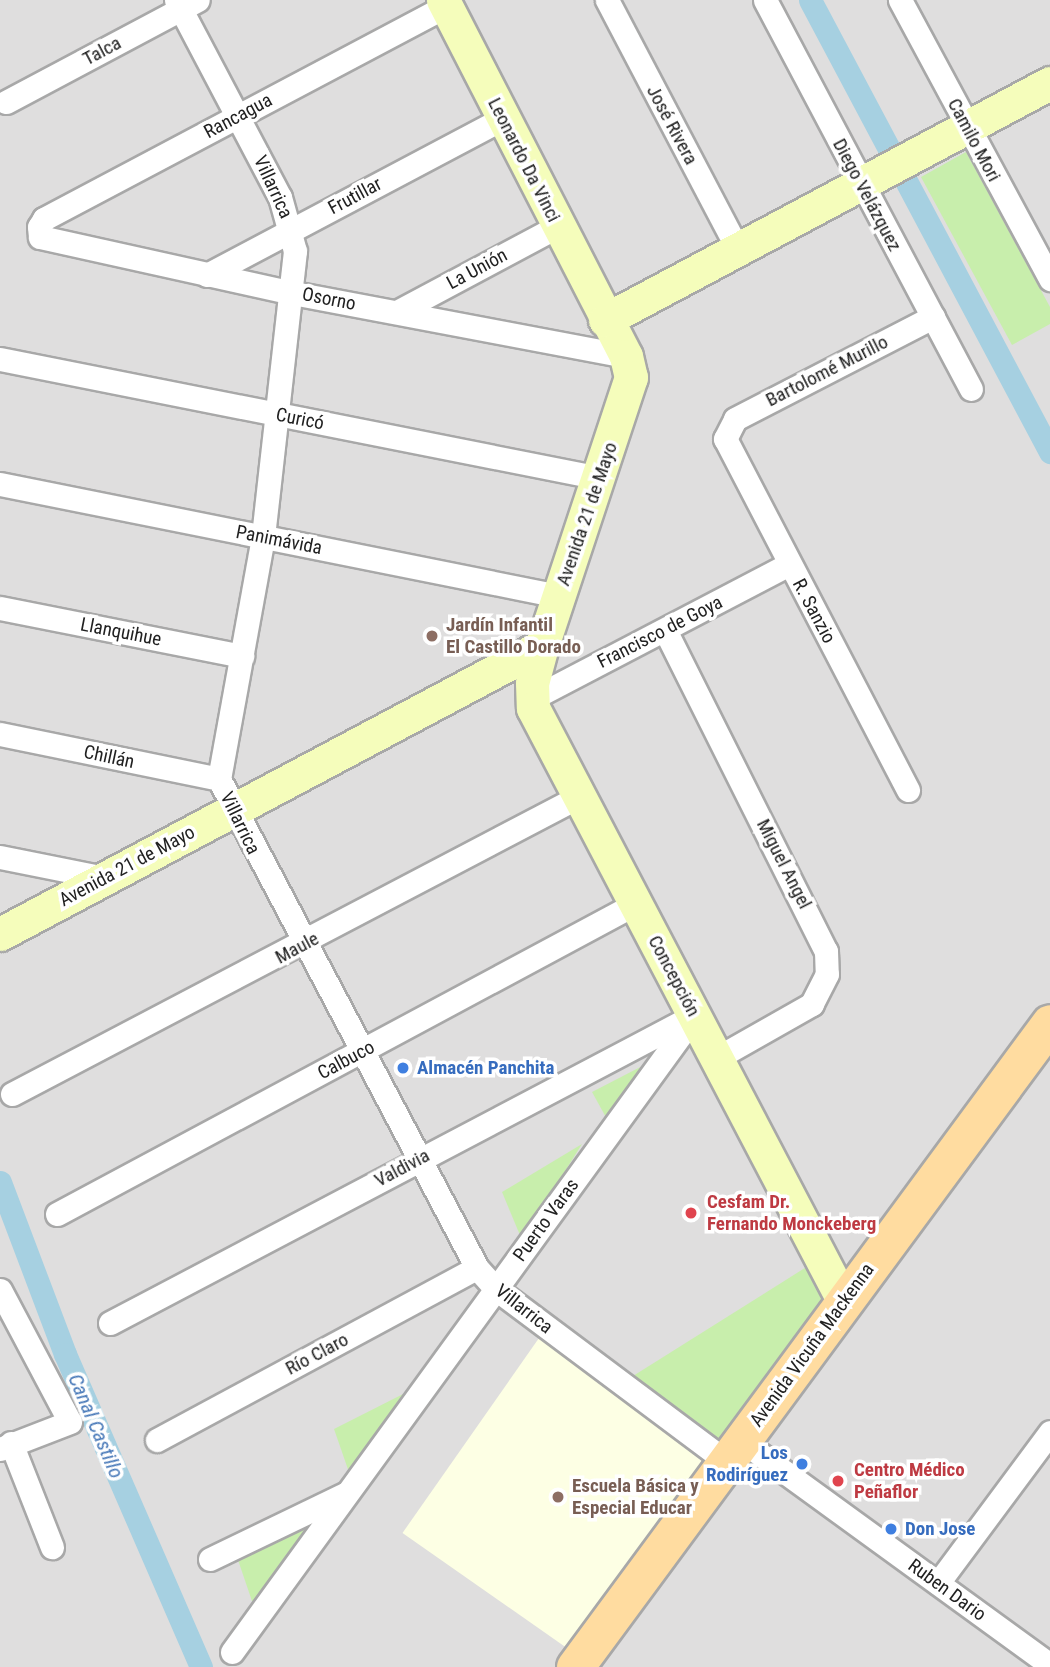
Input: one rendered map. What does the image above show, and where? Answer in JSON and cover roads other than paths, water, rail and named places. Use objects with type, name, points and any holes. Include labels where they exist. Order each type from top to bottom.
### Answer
[{"type":"main road","name":"Avenida Vicuña Mackenna","points":[[575,1667],[1050,1023]]},
{"type":"street","name":"José Rivera","points":[[607,0],[738,250]]},
{"type":"street","name":"Diego Velázquez","points":[[765,0],[869,179],[933,317],[971,388]]},
{"type":"street","name":"Camilo Mori","points":[[900,0],[1050,279]]},
{"type":"street","name":"Talca","points":[[6,102],[185,3]]},
{"type":"street","name":"Villarrica","points":[[185,3],[292,229],[293,293],[263,537],[219,779],[232,810],[477,1268],[496,1289],[734,1451]]},
{"type":"street","name":"Rancagua","points":[[38,233],[44,219],[238,117],[444,3]]},
{"type":"street","name":"Leonardo Da Vinci","points":[[444,3],[605,320]]},
{"type":"street","points":[[605,320],[1050,83]]},
{"type":"street","name":"Frutillar","points":[[207,275],[503,118]]},
{"type":"street","name":"La Unión","points":[[397,312],[558,226]]},
{"type":"street","name":"Osorno","points":[[38,233],[49,243],[293,293],[626,356]]},
{"type":"street","name":"Bartolomé Murillo","points":[[725,431],[735,419],[933,317]]},
{"type":"street","name":"Avenida 21 de Mayo","points":[[0,934],[542,646],[631,387],[626,356],[605,320]]},
{"type":"street","name":"Curicó","points":[[0,359],[600,478]]},
{"type":"street","name":"R. Sanzio","points":[[725,431],[727,447],[908,790]]},
{"type":"street","name":"Panimávida","points":[[0,484],[559,596]]},
{"type":"street","name":"Francisco de Goya","points":[[531,699],[789,564]]},
{"type":"street","name":"Llanquihue","points":[[0,608],[242,656]]},
{"type":"street","name":"Miguel Angel","points":[[665,630],[822,940],[827,962],[824,985],[804,1011],[717,1058]]},
{"type":"street","points":[[531,699],[542,646]]},
{"type":"street","name":"Concepción","points":[[531,699],[538,722],[695,1015],[844,1302]]},
{"type":"street","name":"Chillán","points":[[0,734],[219,779]]},
{"type":"street","name":"Maule","points":[[12,1094],[304,944],[578,797]]},
{"type":"street","points":[[0,857],[105,878]]},
{"type":"street","name":"Calbuco","points":[[57,1214],[635,904]]},
{"type":"street","name":"Valdivia","points":[[110,1323],[695,1015]]},
{"type":"street","name":"Puerto Varas","points":[[232,1652],[695,1015]]},
{"type":"street","name":"Río Claro","points":[[157,1440],[477,1268]]},
{"type":"street","points":[[0,1290],[70,1422],[5,1446],[52,1547]]},
{"type":"street","points":[[938,1583],[1050,1432]]},
{"type":"street","name":"Ruben Dario","points":[[734,1451],[938,1583],[1048,1663]]},
{"type":"street","name":"Puerto Varas","points":[[210,1559],[348,1492]]},
{"type":"waterway","points":[[810,0],[1050,452]]},
{"type":"waterway","name":"Canal Castillo","points":[[0,1182],[65,1354],[201,1667]]},
{"type":"place","name":"Jardín Infantil El Castillo Dorado","points":[[432,636]]},
{"type":"place","name":"Almacén Panchita","points":[[403,1068]]},
{"type":"place","name":"Cesfam Dr. Fernando Monckeberg","points":[[691,1213]]},
{"type":"place","name":"Los Rodiríguez","points":[[802,1464]]},
{"type":"place","name":"Centro Médico Peñaflor","points":[[838,1481]]},
{"type":"place","name":"Escuela Básica y Especial Educar","points":[[558,1497]]},
{"type":"place","name":"Don Jose","points":[[891,1529]]}]
